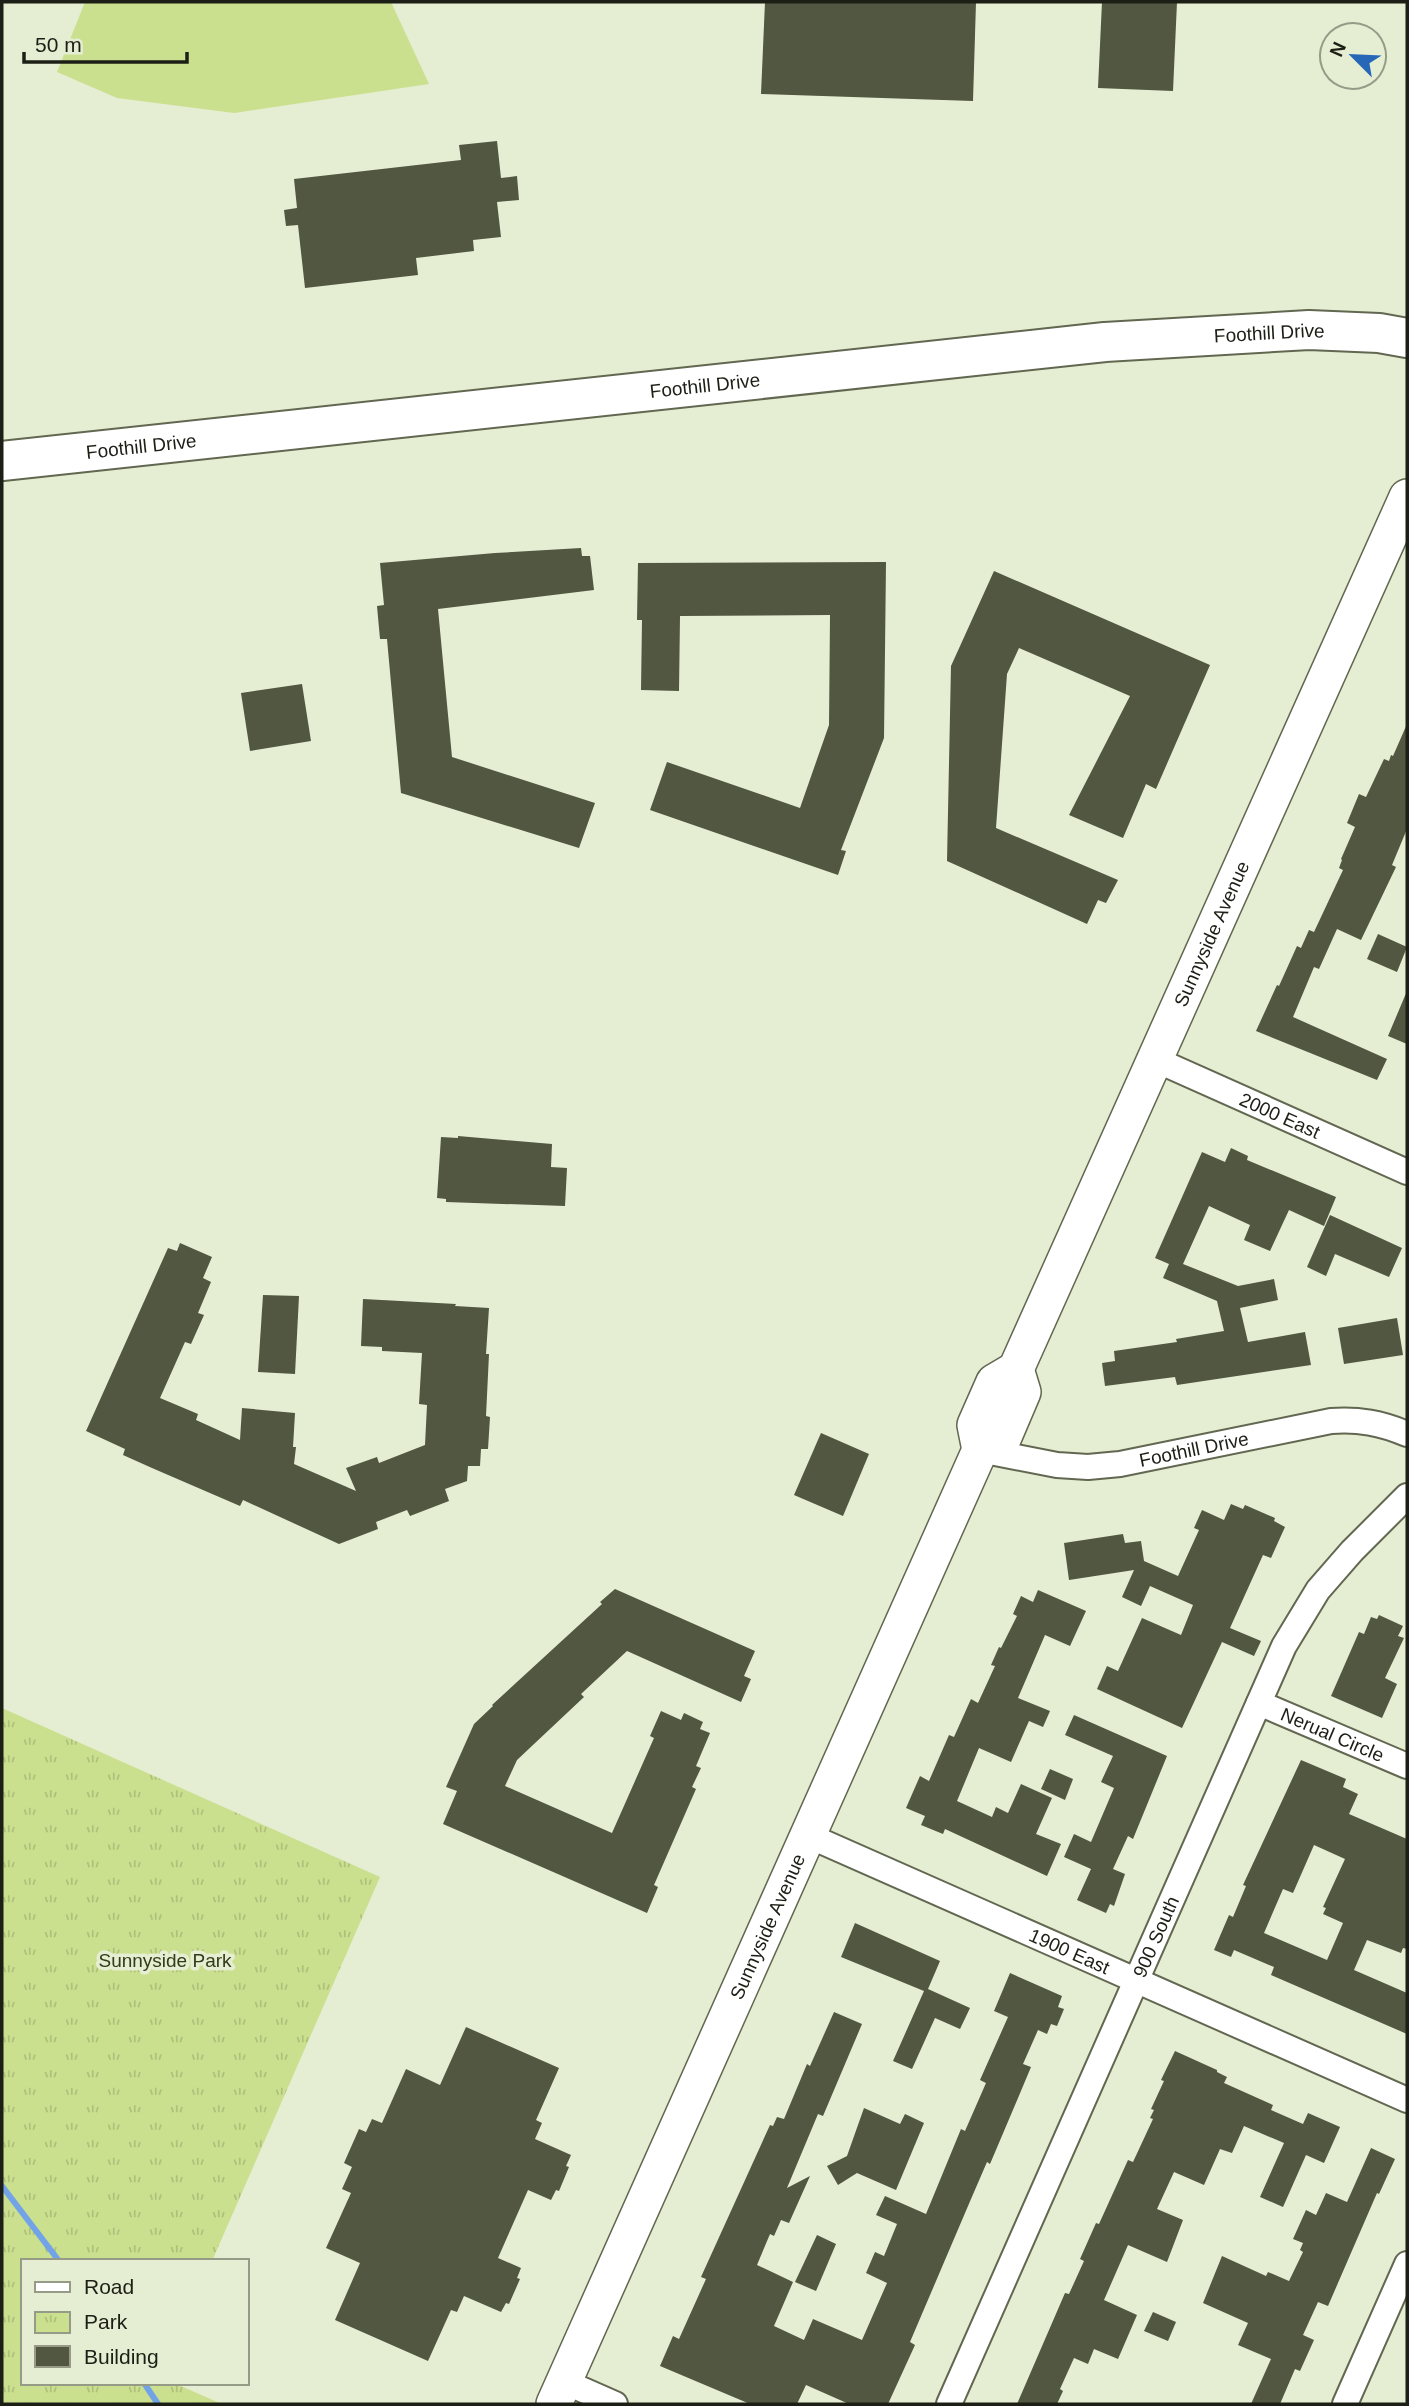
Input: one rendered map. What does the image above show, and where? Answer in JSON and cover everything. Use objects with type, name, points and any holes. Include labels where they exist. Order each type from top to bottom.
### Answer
[{"type":"main road","name":"Foothill Drive","points":[[2,461],[1105,342],[1309,330],[1379,333],[1407,338]]},
{"type":"main road","name":"Sunnyside Avenue","points":[[559,2393],[980,1450],[975,1425],[994,1382],[1016,1369],[1407,497]]},
{"type":"street","name":"2000 East","points":[[1154,1059],[1407,1172]]},
{"type":"street","name":"Foothill Drive","points":[[980,1450],[1057,1465],[1088,1467],[1120,1464],[1331,1421],[1355,1420],[1385,1424],[1407,1434]]},
{"type":"street","name":"900 South","points":[[949,2404],[1284,1646],[1318,1590],[1352,1551],[1407,1496]]},
{"type":"street","name":"Nerual Circle","points":[[1259,1703],[1407,1766]]},
{"type":"street","name":"1900 East","points":[[807,1835],[1407,2100]]},
{"type":"street","points":[[1345,2404],[1407,2264]]},
{"type":"street","points":[[559,2393],[615,2404]]},
{"type":"green space","points":[[85,2],[391,2],[429,84],[234,113],[117,98],[57,72]]},
{"type":"green space","name":"Sunnyside Park","points":[[2,1708],[380,1877],[213,2259],[21,2259],[21,2385],[179,2385],[222,2404],[2,2404]]},
{"type":"building","points":[[765,2],[976,2],[973,101],[761,94]]},
{"type":"building","points":[[1102,2],[1177,2],[1173,91],[1098,88]]},
{"type":"building","points":[[497,141],[501,178],[517,176],[519,200],[497,202],[501,237],[473,240],[474,251],[416,258],[418,275],[305,288],[298,225],[286,226],[284,210],[297,208],[294,179],[461,160],[459,145]]},
{"type":"building","points":[[581,548],[582,556],[590,556],[594,590],[438,609],[452,757],[595,803],[579,848],[401,793],[387,639],[380,639],[377,606],[384,605],[380,563]]},
{"type":"building","points":[[886,562],[884,738],[841,850],[846,851],[838,875],[650,810],[667,762],[800,808],[829,725],[830,615],[680,616],[679,691],[641,690],[642,620],[637,620],[638,563]]},
{"type":"building","points":[[994,571],[1210,665],[1156,789],[1146,784],[1123,838],[1069,815],[1130,696],[1019,648],[1007,674],[996,828],[1118,880],[1106,903],[1098,900],[1087,924],[947,861],[951,666]]},
{"type":"building","points":[[302,684],[311,741],[250,751],[241,693]]},
{"type":"building","points":[[1407,724],[1407,829],[1392,865],[1396,867],[1361,940],[1337,929],[1319,969],[1314,967],[1293,1017],[1387,1059],[1377,1080],[1256,1031],[1297,946],[1301,948],[1309,930],[1314,932],[1343,870],[1339,868],[1341,859],[1355,827],[1347,823],[1359,794],[1366,797],[1384,759],[1389,761],[1391,755],[1393,756]]},
{"type":"building","points":[[1378,934],[1407,947],[1397,972],[1367,959]]},
{"type":"building","points":[[1407,991],[1407,1044],[1388,1036]]},
{"type":"building","points":[[441,1137],[552,1144],[551,1167],[567,1168],[565,1206],[446,1202],[446,1199],[437,1198]]},
{"type":"building","points":[[1231,1148],[1248,1156],[1247,1160],[1336,1197],[1324,1226],[1289,1210],[1270,1251],[1244,1240],[1250,1225],[1209,1206],[1183,1264],[1238,1286],[1274,1279],[1278,1300],[1240,1308],[1248,1342],[1305,1332],[1311,1365],[1177,1385],[1175,1377],[1105,1386],[1102,1363],[1115,1361],[1114,1351],[1177,1342],[1176,1339],[1224,1331],[1217,1301],[1163,1278],[1169,1264],[1155,1258],[1202,1152],[1225,1162]]},
{"type":"building","points":[[1330,1215],[1402,1248],[1389,1277],[1335,1254],[1326,1276],[1307,1267]]},
{"type":"building","points":[[180,1243],[212,1257],[203,1278],[211,1282],[198,1313],[204,1315],[191,1344],[185,1342],[160,1398],[198,1414],[196,1420],[240,1440],[242,1408],[295,1413],[294,1464],[356,1491],[346,1468],[377,1457],[379,1463],[425,1445],[427,1405],[419,1404],[422,1353],[382,1351],[382,1347],[361,1346],[363,1299],[489,1308],[486,1416],[490,1417],[488,1449],[481,1449],[480,1466],[468,1466],[467,1481],[445,1489],[449,1501],[410,1516],[407,1510],[376,1522],[378,1529],[339,1544],[243,1500],[240,1506],[152,1468],[123,1455],[125,1449],[86,1431],[168,1248],[177,1251]]},
{"type":"building","points":[[263,1295],[299,1296],[295,1374],[258,1372]]},
{"type":"building","points":[[1397,1318],[1403,1355],[1344,1364],[1338,1328]]},
{"type":"building","points":[[821,1433],[869,1454],[843,1516],[794,1495]]},
{"type":"building","points":[[1231,1504],[1243,1509],[1245,1505],[1275,1518],[1274,1521],[1285,1527],[1271,1558],[1263,1555],[1230,1628],[1261,1641],[1254,1656],[1222,1642],[1182,1728],[1097,1689],[1107,1666],[1118,1671],[1142,1618],[1181,1635],[1193,1605],[1150,1586],[1141,1606],[1122,1597],[1134,1570],[1069,1580],[1064,1543],[1123,1534],[1125,1543],[1141,1541],[1144,1561],[1178,1576],[1199,1530],[1194,1528],[1202,1510],[1224,1520]]},
{"type":"building","points":[[615,1589],[755,1651],[744,1676],[751,1679],[741,1702],[627,1651],[581,1694],[584,1697],[517,1760],[505,1786],[612,1833],[654,1738],[650,1736],[661,1711],[681,1720],[684,1713],[703,1722],[700,1729],[710,1733],[696,1766],[701,1768],[692,1787],[696,1789],[654,1885],[658,1887],[647,1913],[443,1824],[457,1791],[446,1787],[474,1724]]},
{"type":"building","points":[[1038,1590],[1086,1611],[1070,1646],[1045,1635],[1018,1698],[1050,1711],[1043,1727],[1029,1721],[1011,1762],[979,1748],[957,1801],[992,1817],[996,1807],[1008,1813],[1021,1784],[1052,1798],[1036,1834],[1061,1844],[1047,1876],[945,1829],[943,1834],[921,1825],[925,1816],[906,1808],[920,1776],[929,1781],[949,1735],[954,1737],[971,1699],[978,1703],[995,1666],[991,1665],[999,1647],[1001,1648],[1017,1616],[1013,1614],[1021,1596],[1033,1602]]},
{"type":"building","points":[[1379,1615],[1403,1626],[1398,1636],[1404,1638],[1385,1678],[1397,1684],[1382,1718],[1331,1696],[1359,1632],[1364,1634],[1371,1617],[1377,1619]]},
{"type":"building","points":[[1074,1715],[1167,1756],[1133,1839],[1128,1836],[1113,1869],[1125,1874],[1114,1906],[1110,1904],[1106,1913],[1077,1900],[1091,1869],[1064,1857],[1074,1834],[1091,1842],[1114,1788],[1101,1782],[1113,1756],[1065,1735]]},
{"type":"building","points":[[1301,1760],[1346,1779],[1343,1787],[1358,1794],[1349,1814],[1407,1839],[1407,1949],[1403,1948],[1401,1953],[1367,1940],[1354,1970],[1407,1993],[1407,2034],[1271,1975],[1274,1967],[1234,1950],[1231,1957],[1214,1950],[1229,1915],[1233,1917],[1246,1886],[1243,1885]],"holes":[[[1314,1845],[1345,1859],[1323,1907],[1326,1908],[1323,1914],[1343,1923],[1327,1960],[1264,1933],[1283,1889],[1293,1893]]]},
{"type":"building","points":[[1050,1769],[1073,1779],[1065,1800],[1041,1789]]},
{"type":"building","points":[[855,1923],[940,1961],[928,1989],[970,2008],[960,2029],[935,2018],[912,2069],[893,2061],[924,1991],[841,1957]]},
{"type":"building","points":[[1010,1973],[1062,1996],[1058,2007],[1064,2009],[1057,2026],[1051,2024],[1047,2034],[1038,2030],[1023,2064],[1031,2067],[910,2342],[915,2345],[888,2404],[849,2404],[806,2385],[797,2404],[750,2404],[660,2366],[673,2336],[679,2339],[706,2279],[701,2277],[770,2125],[773,2126],[777,2117],[784,2119],[807,2064],[810,2066],[834,2012],[862,2024],[823,2116],[818,2114],[787,2188],[810,2176],[789,2223],[781,2220],[774,2236],[770,2234],[757,2265],[793,2282],[774,2326],[804,2340],[813,2319],[862,2340],[887,2283],[866,2273],[875,2252],[884,2256],[897,2224],[876,2215],[885,2196],[926,2214],[961,2129],[965,2131],[986,2083],[980,2080],[1008,2017],[994,2011]]},
{"type":"building","points":[[466,2027],[559,2068],[536,2120],[542,2123],[535,2139],[571,2155],[559,2191],[556,2190],[551,2200],[528,2190],[498,2258],[521,2268],[517,2278],[520,2279],[509,2304],[506,2303],[501,2312],[464,2296],[457,2312],[451,2310],[428,2361],[335,2320],[360,2263],[326,2248],[351,2193],[342,2189],[352,2167],[344,2163],[359,2129],[366,2132],[372,2119],[382,2123],[406,2069],[440,2085]]},
{"type":"building","points":[[1175,2051],[1217,2070],[1227,2077],[1224,2083],[1273,2105],[1271,2110],[1303,2124],[1308,2113],[1340,2127],[1324,2163],[1306,2155],[1283,2207],[1260,2197],[1284,2143],[1244,2126],[1232,2153],[1220,2149],[1204,2185],[1174,2172],[1157,2209],[1183,2220],[1167,2262],[1128,2245],[1104,2300],[1137,2315],[1118,2359],[1094,2349],[1088,2364],[1074,2358],[1060,2389],[1063,2391],[1057,2404],[1017,2404],[1065,2293],[1069,2294],[1084,2261],[1080,2259],[1096,2223],[1099,2224],[1128,2160],[1133,2162],[1153,2119],[1150,2118],[1154,2110],[1151,2109]]},
{"type":"building","points":[[864,2108],[900,2124],[905,2114],[924,2123],[896,2190],[857,2173],[838,2185],[827,2166],[847,2156]]},
{"type":"building","points":[[1371,2148],[1395,2159],[1379,2194],[1377,2193],[1328,2306],[1318,2302],[1303,2335],[1314,2340],[1300,2371],[1295,2369],[1280,2404],[1251,2404],[1271,2359],[1238,2345],[1248,2323],[1203,2303],[1222,2256],[1266,2276],[1268,2272],[1289,2281],[1303,2252],[1300,2250],[1303,2243],[1293,2239],[1306,2210],[1316,2215],[1326,2193],[1347,2202]]},
{"type":"building","points":[[817,2235],[836,2244],[816,2291],[795,2282]]},
{"type":"building","points":[[1153,2312],[1176,2322],[1168,2341],[1144,2331]]},
{"type":"waterway","points":[[2,2186],[57,2259]]},
{"type":"waterway","points":[[145,2385],[158,2404]]}]
